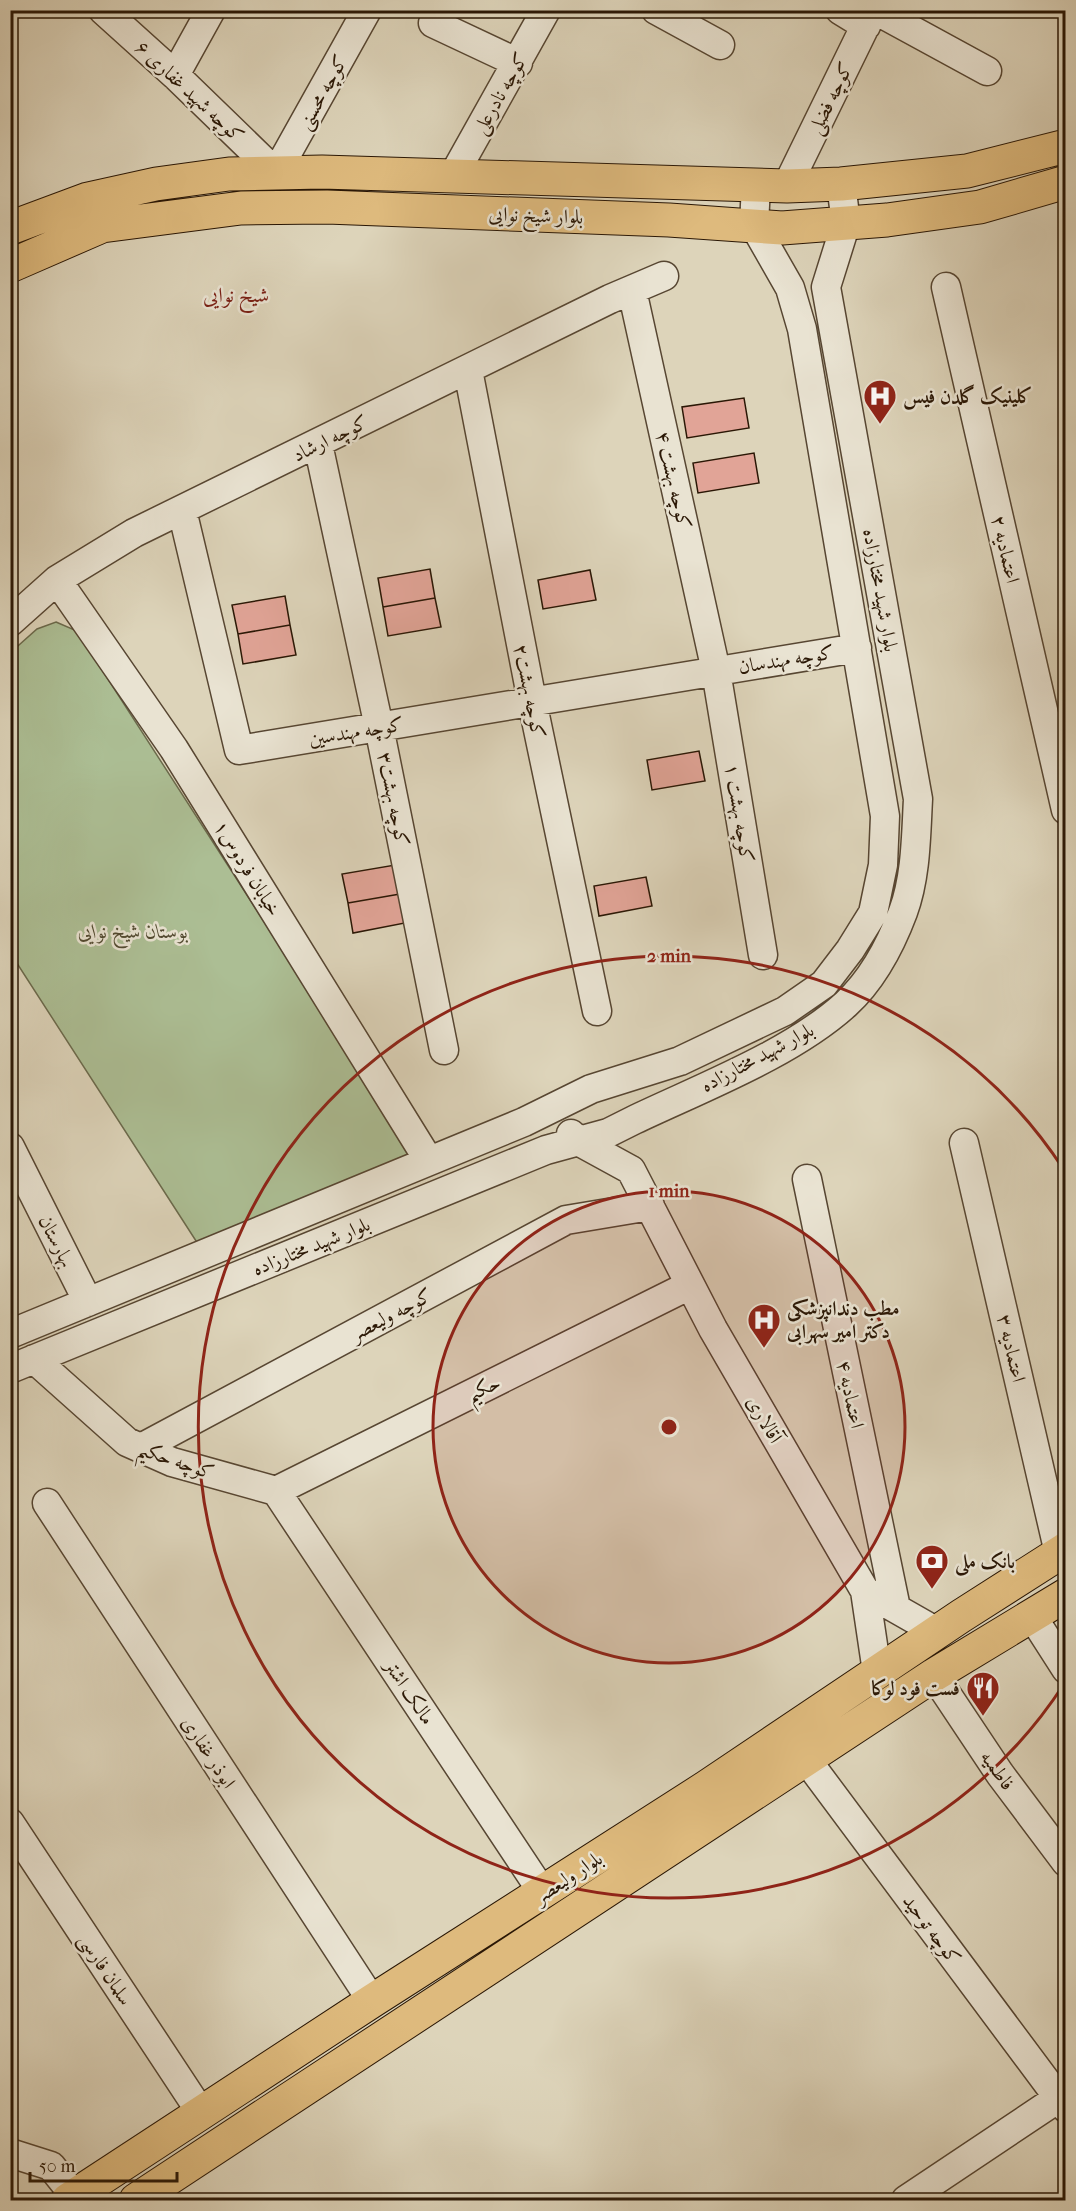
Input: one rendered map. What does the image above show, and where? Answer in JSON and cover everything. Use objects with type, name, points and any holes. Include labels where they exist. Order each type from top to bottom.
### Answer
[{"type":"main road","name":"بلوار شیخ نوایی","points":[[10,228],[88,199],[156,184],[229,174],[453,176],[771,185],[841,184],[967,171],[1065,146]]},
{"type":"main road","name":"بلوار شیخ نوایی","points":[[10,266],[102,226],[241,208],[327,207],[782,228],[980,207],[1065,182]]},
{"type":"main road","name":"بلوار ولیعصر","points":[[72,2198],[372,2001],[705,1788],[937,1632],[1062,1552]]},
{"type":"main road","name":"بلوار ولیعصر","points":[[136,2200],[934,1675],[1065,1595]]},
{"type":"main road","points":[[705,1788],[722,1816]]},
{"type":"street","name":"کوچه شهید غفاری ۶","points":[[103,10],[175,75],[276,173]]},
{"type":"street","points":[[175,75],[211,10]]},
{"type":"street","name":"کوچه محسنی","points":[[276,173],[368,10]]},
{"type":"street","name":"کوچه نادرعلی","points":[[453,176],[546,10]]},
{"type":"street","points":[[656,10],[720,45]]},
{"type":"street","points":[[840,10],[871,16],[987,71]]},
{"type":"street","name":"کوچه فضلی","points":[[771,185],[871,16]]},
{"type":"street","points":[[433,23],[518,63]]},
{"type":"street","name":"بلوار شهید مختارزاده","points":[[22,1364],[546,1150],[609,1133],[802,1038],[847,1003],[882,958],[904,910],[915,854],[918,799],[826,287],[846,223],[841,184]]},
{"type":"street","points":[[754,225],[771,185]]},
{"type":"street","name":"بلوار شهید مختارزاده","points":[[10,1335],[429,1161],[568,1100],[680,1060],[785,1011],[824,984],[850,950],[873,913],[883,865],[885,816],[802,329],[790,288],[754,225]]},
{"type":"street","name":"کوچه ارشاد","points":[[10,622],[57,580],[134,533],[664,276]]},
{"type":"street","name":"اعتمادیه ۲","points":[[946,287],[1065,810]]},
{"type":"street","name":"کوچه بهشت ۴","points":[[632,290],[716,671]]},
{"type":"street","name":"کوچه بهشت۲","points":[[468,370],[532,701],[597,1011]]},
{"type":"street","name":"کوچه بهشت۳","points":[[318,444],[379,727],[444,1050]]},
{"type":"street","name":"کوچه مهندسین","points":[[182,510],[239,750],[716,671]]},
{"type":"street","name":"خیابان فردوس۱","points":[[57,580],[174,749],[429,1161]]},
{"type":"street","name":"کوچه مهندسان","points":[[716,671],[857,648]]},
{"type":"street","name":"کوچه بهشت ۱","points":[[716,671],[763,955]]},
{"type":"street","points":[[568,1100],[563,1125],[578,1141],[631,1170],[637,1101],[634,1092],[625,1085],[615,1082]]},
{"type":"street","name":"اعتمادیه ۳","points":[[964,1143],[1062,1552]]},
{"type":"street","name":"بهارستان","points":[[10,1148],[88,1302]]},
{"type":"street","name":"آقالاری","points":[[631,1170],[712,1329],[865,1592]]},
{"type":"street","name":"اعتمادیه ۴","points":[[807,1179],[896,1608]]},
{"type":"street","name":"کوچه ولیعصر","points":[[141,1448],[566,1220],[650,1206]]},
{"type":"street","name":"حکیم","points":[[276,1491],[690,1285]]},
{"type":"street","name":"کوچه حکیم","points":[[22,1364],[127,1442],[172,1462],[276,1491]]},
{"type":"street","name":"مالک اشتر","points":[[276,1491],[543,1893]]},
{"type":"street","name":"ابوذر غفاری","points":[[47,1503],[372,2001]]},
{"type":"street","points":[[865,1592],[937,1632]]},
{"type":"street","points":[[865,1592],[878,1672]]},
{"type":"street","points":[[1032,1616],[1065,1669]]},
{"type":"street","name":"فاطمیه","points":[[934,1675],[1000,1774],[1065,1862]]},
{"type":"street","name":"کوچه توحید","points":[[806,1759],[1063,2100]]},
{"type":"street","name":"سلمان فارسی","points":[[10,1823],[202,2114]]},
{"type":"street","points":[[906,2200],[1063,2100]]},
{"type":"street","points":[[10,2153],[51,2166],[72,2198]]},
{"type":"green space","name":"بوستان شیخ نوایی","points":[[56,622],[77,631],[415,1156],[198,1244],[11,954],[10,653],[37,629]]},
{"type":"building","points":[[744,398],[749,428],[687,438],[682,407]]},
{"type":"building","points":[[754,453],[759,483],[698,493],[693,463]]},
{"type":"building","points":[[430,569],[435,598],[383,607],[378,578]]},
{"type":"building","points":[[590,570],[596,600],[543,609],[538,580]]},
{"type":"building","points":[[285,596],[290,625],[238,634],[232,605]]},
{"type":"building","points":[[435,598],[441,627],[388,636],[383,607]]},
{"type":"building","points":[[290,625],[296,655],[243,664],[238,634]]},
{"type":"building","points":[[699,751],[705,781],[652,790],[647,760]]},
{"type":"building","points":[[395,865],[400,894],[348,903],[342,874]]},
{"type":"building","points":[[646,877],[652,906],[599,916],[594,886]]},
{"type":"building","points":[[400,894],[405,923],[353,933],[348,903]]},
{"type":"place","name":"کلینیک گلدن فیس","points":[[880,425]]},
{"type":"place","name":"مطب دندانپزشکی دکتر امیر سهرابی","points":[[764,1349]]},
{"type":"place","name":"بانک ملی","points":[[932,1590]]},
{"type":"place","name":"فست فود لوکا","points":[[983,1717]]},
{"type":"district","name":"شیخ نوایی","points":[[236,295]]}]
